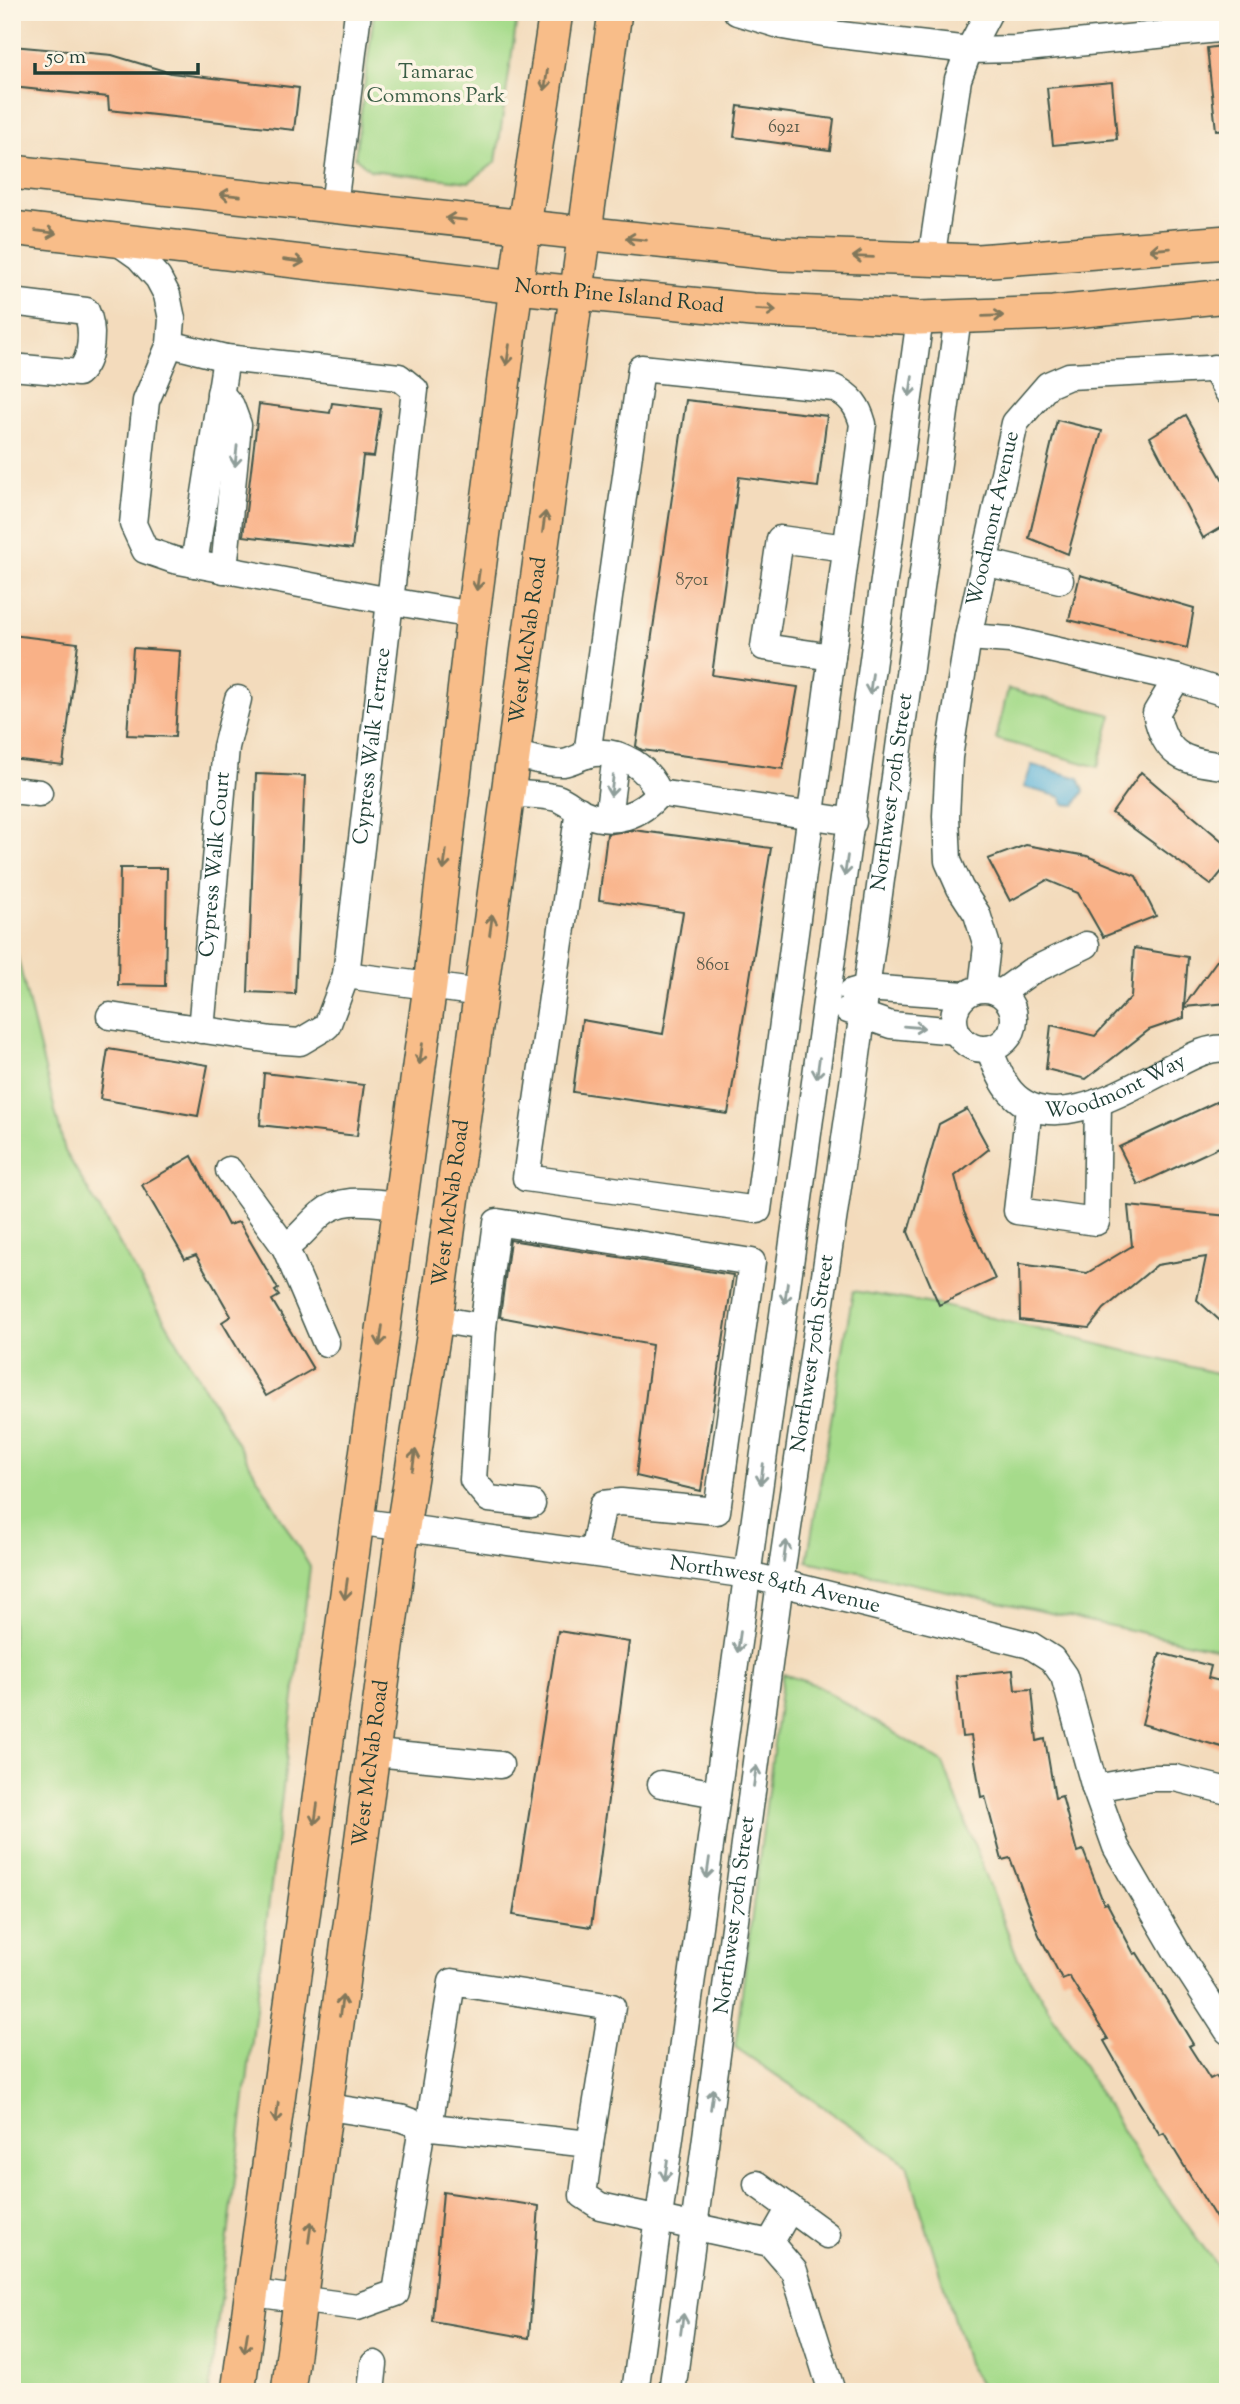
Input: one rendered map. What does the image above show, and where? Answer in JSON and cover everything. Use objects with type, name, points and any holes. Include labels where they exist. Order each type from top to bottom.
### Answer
[{"type":"main road","points":[[238,2392],[430,986],[473,615],[524,226],[556,12]]},
{"type":"main road","name":"West McNab Road","points":[[288,2392],[403,1527],[436,1319],[615,12]]},
{"type":"main road","points":[[12,172],[780,254],[978,261],[1099,254],[1228,242]]},
{"type":"main road","name":"North Pine Island Road","points":[[12,228],[517,287],[752,310],[920,318],[957,317],[1053,313],[1228,296]]},
{"type":"street","points":[[334,206],[358,12]]},
{"type":"street","points":[[737,12],[804,30],[969,50],[1016,49],[1228,28]]},
{"type":"street","points":[[931,260],[958,79],[969,50],[989,12]]},
{"type":"street","points":[[115,240],[139,257],[158,278],[167,295],[172,319],[170,344],[146,401],[133,524],[145,550],[194,564],[473,615]]},
{"type":"street","points":[[12,366],[78,373],[85,368],[92,323],[86,311],[20,303]]},
{"type":"street","name":"Northwest 70th Street","points":[[672,2392],[780,1583],[866,988],[957,317]]},
{"type":"street","name":"Northwest 70th Street","points":[[635,2392],[853,822],[920,318]]},
{"type":"street","points":[[170,344],[226,358],[194,564]]},
{"type":"street","name":"Cypress Walk Terrace","points":[[110,1016],[300,1042],[327,1026],[346,975],[415,390],[399,377],[226,358]]},
{"type":"street","points":[[579,810],[526,1178],[758,1210],[863,424],[852,399],[834,388],[641,368],[587,755]]},
{"type":"street","points":[[1221,368],[1228,392]]},
{"type":"street","name":"Woodmont Avenue","points":[[983,992],[987,946],[977,914],[960,888],[948,860],[946,816],[949,757],[968,637],[1015,423],[1048,385],[1069,376],[1221,368]]},
{"type":"street","points":[[220,393],[231,406],[238,425],[224,569]]},
{"type":"street","points":[[896,497],[933,500]]},
{"type":"street","points":[[832,657],[764,647],[780,539],[846,548]]},
{"type":"street","points":[[984,562],[1060,580]]},
{"type":"street","name":"Woodmont Avenue","points":[[968,637],[1010,640],[1177,678],[1228,694]]},
{"type":"street","points":[[877,638],[913,643]]},
{"type":"street","points":[[1177,678],[1156,713],[1162,739],[1186,762],[1223,766],[1228,763]]},
{"type":"street","name":"Cypress Walk Court","points":[[201,1030],[226,747],[238,699]]},
{"type":"street","points":[[514,755],[563,763],[587,755],[616,755],[637,764],[651,777],[659,793]]},
{"type":"street","points":[[608,818],[616,755]]},
{"type":"street","points":[[12,789],[39,793]]},
{"type":"street","points":[[508,793],[557,798],[579,810],[608,818],[628,817],[652,802],[659,793]]},
{"type":"street","points":[[659,793],[853,822]]},
{"type":"street","points":[[827,1000],[866,988],[983,992],[1013,1009],[1012,1030],[1007,1039],[989,1049],[969,1045],[956,1031],[954,1012],[983,992],[1086,945]]},
{"type":"street","points":[[346,975],[481,993]]},
{"type":"street","points":[[827,1000],[862,1016],[891,1025],[956,1031]]},
{"type":"street","name":"Woodmont Way","points":[[989,1049],[1010,1092],[1029,1107],[1056,1112],[1077,1110],[1098,1102],[1193,1056],[1220,1048],[1228,1049]]},
{"type":"street","points":[[1029,1107],[1017,1211],[1096,1223],[1098,1102]]},
{"type":"street","points":[[229,1170],[285,1247],[326,1343]]},
{"type":"street","points":[[285,1247],[321,1213],[337,1204],[351,1201],[399,1205]]},
{"type":"street","points":[[532,1504],[489,1499],[473,1480],[482,1328],[497,1222],[752,1262],[717,1511],[621,1502],[603,1504],[593,1553]]},
{"type":"street","points":[[796,1224],[832,1229]]},
{"type":"street","points":[[436,1319],[482,1328]]},
{"type":"street","name":"Northwest 84th Avenue","points":[[355,1521],[748,1575],[1030,1645],[1052,1659],[1064,1676],[1095,1787],[1116,1847],[1177,1952],[1228,2031]]},
{"type":"street","points":[[375,1753],[500,1765]]},
{"type":"street","points":[[1095,1787],[1151,1778],[1175,1778],[1228,1791]]},
{"type":"street","points":[[661,1784],[717,1794]]},
{"type":"street","points":[[253,2293],[357,2307],[396,2292],[452,1982],[612,2007],[583,2195],[600,2206],[659,2221],[770,2243],[794,2271],[832,2392]]},
{"type":"street","points":[[328,2107],[400,2118],[426,2127],[590,2144]]},
{"type":"street","points":[[757,2185],[827,2235]]},
{"type":"street","points":[[770,2243],[790,2208]]},
{"type":"street","points":[[371,2392],[374,2364]]},
{"type":"green space","name":"Tamarac Commons Park","points":[[374,12],[518,12],[496,162],[469,182],[370,170],[355,157]]},
{"type":"green space","points":[[1008,689],[1112,715],[1098,767],[996,739]]},
{"type":"green space","points":[[12,935],[65,1151],[310,1567],[209,2392],[12,2392]]},
{"type":"green space","points":[[853,1291],[939,1305],[1228,1376],[1228,1651],[807,1561]]},
{"type":"green space","points":[[783,1674],[816,1685],[943,1763],[1018,1959],[1143,2164],[1228,2281],[1228,2392],[984,2392],[967,2363],[907,2164],[735,2047]]},
{"type":"water","points":[[1032,765],[1079,778],[1084,791],[1075,805],[1064,804],[1061,797],[1024,787]]},
{"type":"building","points":[[1228,45],[1228,129],[1216,130],[1207,48]]},
{"type":"building","points":[[12,46],[112,55],[171,73],[299,88],[294,130],[109,110],[108,97],[12,87]]},
{"type":"building","points":[[1112,82],[1117,139],[1053,145],[1047,88]]},
{"type":"building","points":[[738,106],[834,119],[830,150],[734,137]]},
{"type":"building","points":[[686,400],[827,416],[818,487],[739,477],[712,675],[798,687],[783,769],[642,750],[636,746]]},
{"type":"building","points":[[332,403],[381,409],[374,457],[363,456],[352,549],[243,536],[259,404],[330,413]]},
{"type":"building","points":[[1186,415],[1228,489],[1228,523],[1203,538],[1150,437]]},
{"type":"building","points":[[1057,420],[1102,431],[1068,554],[1029,538]]},
{"type":"building","points":[[1080,575],[1194,608],[1187,648],[1069,620]]},
{"type":"building","points":[[12,635],[78,643],[63,765],[12,759]]},
{"type":"building","points":[[133,648],[180,651],[175,737],[127,735]]},
{"type":"building","points":[[1141,772],[1228,846],[1228,864],[1211,885],[1112,813]]},
{"type":"building","points":[[256,774],[305,776],[295,994],[248,992]]},
{"type":"building","points":[[633,830],[771,848],[728,1114],[573,1092],[582,1020],[663,1034],[683,912],[599,900],[607,834]]},
{"type":"building","points":[[1026,845],[1087,856],[1136,876],[1156,916],[1103,937],[1078,893],[1047,880],[1010,901],[988,859]]},
{"type":"building","points":[[120,868],[167,868],[165,986],[118,985]]},
{"type":"building","points":[[1228,945],[1228,1003],[1184,1007],[1184,1018],[1149,1030],[1086,1079],[1046,1069],[1051,1025],[1095,1036],[1131,997],[1134,948],[1188,957],[1184,1006]]},
{"type":"building","points":[[108,1049],[208,1065],[198,1116],[100,1099]]},
{"type":"building","points":[[264,1073],[364,1085],[357,1136],[260,1125]]},
{"type":"building","points":[[1218,1101],[1228,1116],[1228,1143],[1138,1185],[1119,1147]]},
{"type":"building","points":[[967,1109],[989,1149],[955,1176],[964,1212],[995,1279],[939,1305],[908,1232],[939,1124]]},
{"type":"building","points":[[192,1156],[228,1225],[239,1222],[278,1289],[275,1291],[279,1296],[272,1300],[313,1369],[266,1396],[222,1322],[231,1316],[196,1255],[185,1259],[142,1185]]},
{"type":"building","points":[[1128,1206],[1228,1216],[1228,1328],[1197,1300],[1206,1257],[1157,1265],[1104,1309],[1089,1328],[1020,1320],[1019,1264],[1087,1273],[1132,1246]]},
{"type":"building","points":[[510,1240],[733,1275],[701,1491],[636,1476],[652,1345],[500,1317]]},
{"type":"building","points":[[558,1631],[629,1642],[591,1927],[513,1915]]},
{"type":"building","points":[[1160,1653],[1211,1666],[1208,1678],[1228,1683],[1225,1748],[1142,1724]]},
{"type":"building","points":[[1013,1670],[1015,1690],[1032,1689],[1037,1741],[1045,1739],[1055,1798],[1062,1796],[1077,1852],[1083,1850],[1104,1904],[1107,1903],[1134,1954],[1137,1953],[1193,2044],[1189,2046],[1210,2079],[1216,2076],[1228,2095],[1228,2238],[1164,2133],[1160,2135],[1136,2097],[1104,2041],[1108,2039],[1069,1976],[1062,1979],[1039,1935],[1010,1858],[1002,1860],[985,1796],[981,1797],[971,1736],[962,1737],[956,1676]]},
{"type":"building","points":[[443,2192],[539,2206],[529,2338],[432,2321]]}]
